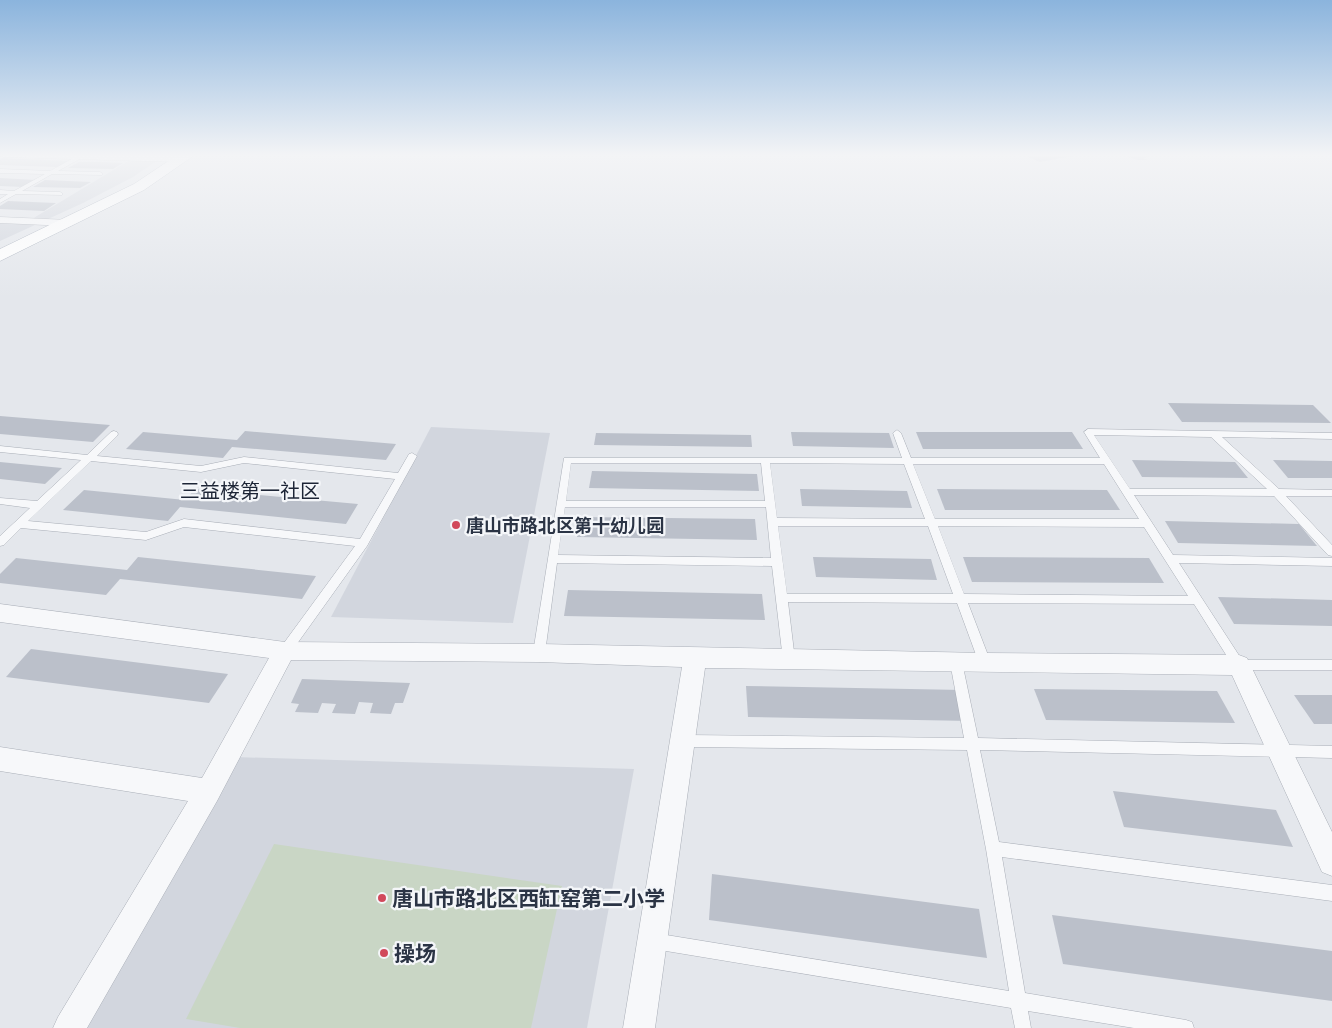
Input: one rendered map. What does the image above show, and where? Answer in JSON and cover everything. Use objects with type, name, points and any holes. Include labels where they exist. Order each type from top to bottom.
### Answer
[{"type":"main road","points":[[0,256],[110,202]]},
{"type":"street","points":[[0,220],[69,223]]},
{"type":"street","points":[[0,613],[286,651],[539,653],[694,658],[985,663],[1240,665],[1332,862]]},
{"type":"street","points":[[69,1028],[208,792],[286,651]]},
{"type":"street","points":[[639,1028],[694,658]]},
{"type":"street","points":[[0,759],[208,792]]},
{"type":"lane","points":[[1332,436],[1088,432],[1240,665],[1332,665]]},
{"type":"lane","points":[[897,433],[985,663]]},
{"type":"lane","points":[[0,542],[114,434]]},
{"type":"lane","points":[[1214,434],[1277,493],[1332,552]]},
{"type":"lane","points":[[0,449],[201,469],[244,460],[401,476]]},
{"type":"lane","points":[[286,651],[363,543],[412,456]]},
{"type":"lane","points":[[539,653],[568,460],[1106,460]]},
{"type":"lane","points":[[765,460],[789,660]]},
{"type":"lane","points":[[1127,492],[1332,493]]},
{"type":"lane","points":[[0,501],[40,505]]},
{"type":"lane","points":[[561,504],[771,504]]},
{"type":"lane","points":[[773,522],[1147,523]]},
{"type":"lane","points":[[20,524],[146,536],[184,523],[363,543]]},
{"type":"lane","points":[[553,559],[778,562]]},
{"type":"lane","points":[[1171,559],[1332,562]]},
{"type":"lane","points":[[782,598],[1198,600]]},
{"type":"lane","points":[[956,662],[993,849],[1023,1028]]},
{"type":"lane","points":[[683,741],[972,744],[1332,752]]},
{"type":"lane","points":[[993,849],[1332,893]]},
{"type":"lane","points":[[652,941],[1186,1028]]},
{"type":"shaded area","points":[[60,202],[85,202],[0,241],[0,221],[27,222]]},
{"type":"shaded area","name":"唐山市路北区第十幼儿园","points":[[431,427],[550,433],[513,623],[331,617]]},
{"type":"shaded area","name":"唐山市路北区西缸窑第二小学","points":[[235,757],[634,769],[587,1028],[79,1028]]},
{"type":"green space","name":"操场","points":[[274,844],[562,886],[531,1028],[240,1028],[186,1019]]},
{"type":"building","points":[[6,202],[56,203],[44,211],[0,209],[0,206]]},
{"type":"building","points":[[1168,403],[1313,405],[1331,423],[1182,422]]},
{"type":"building","points":[[0,416],[110,425],[93,442],[0,434]]},
{"type":"building","points":[[245,431],[396,444],[386,460],[232,447],[223,458],[126,449],[143,432],[237,440]]},
{"type":"building","points":[[791,432],[889,433],[894,448],[793,446]]},
{"type":"building","points":[[916,432],[1072,432],[1083,449],[923,449]]},
{"type":"building","points":[[596,433],[751,435],[752,447],[594,445]]},
{"type":"building","points":[[1132,460],[1235,462],[1248,478],[1142,477]]},
{"type":"building","points":[[1273,460],[1332,461],[1332,478],[1288,478]]},
{"type":"building","points":[[0,462],[62,468],[45,484],[0,479]]},
{"type":"building","points":[[592,471],[757,474],[759,491],[589,488]]},
{"type":"building","points":[[195,489],[358,504],[346,524],[180,507],[168,521],[63,510],[84,490],[185,500]]},
{"type":"building","points":[[800,489],[907,491],[912,508],[802,506]]},
{"type":"building","points":[[937,489],[1107,490],[1120,510],[945,510]]},
{"type":"building","points":[[580,517],[755,519],[757,540],[577,537]]},
{"type":"building","points":[[1165,521],[1299,524],[1317,546],[1178,543]]},
{"type":"building","points":[[138,557],[316,576],[302,599],[120,579],[106,595],[0,583],[0,574],[16,558],[127,570]]},
{"type":"building","points":[[813,557],[931,559],[937,580],[816,577]]},
{"type":"building","points":[[963,557],[1149,558],[1164,583],[972,582]]},
{"type":"building","points":[[568,590],[762,594],[765,620],[564,616]]},
{"type":"building","points":[[1218,597],[1332,600],[1332,626],[1234,624]]},
{"type":"building","points":[[31,649],[228,674],[209,703],[6,677]]},
{"type":"building","points":[[302,679],[410,683],[403,703],[395,703],[391,714],[370,713],[373,703],[359,702],[355,714],[332,713],[336,704],[322,703],[318,713],[295,712],[299,704],[291,703]]},
{"type":"building","points":[[746,686],[963,690],[972,721],[748,717]]},
{"type":"building","points":[[1034,689],[1217,691],[1235,723],[1046,720]]},
{"type":"building","points":[[1294,695],[1332,695],[1332,724],[1314,724]]},
{"type":"building","points":[[1113,791],[1276,810],[1293,847],[1124,827]]},
{"type":"building","points":[[712,874],[979,909],[987,958],[709,920]]},
{"type":"building","points":[[1052,915],[1332,951],[1332,1001],[1063,964]]},
{"type":"place","name":"唐山市路北区第十幼儿园","points":[[456,525]]},
{"type":"place","name":"唐山市路北区西缸窑第二小学","points":[[382,898]]},
{"type":"place","name":"操场","points":[[384,953]]},
{"type":"district","name":"三益楼第一社区","points":[[250,491]]}]
